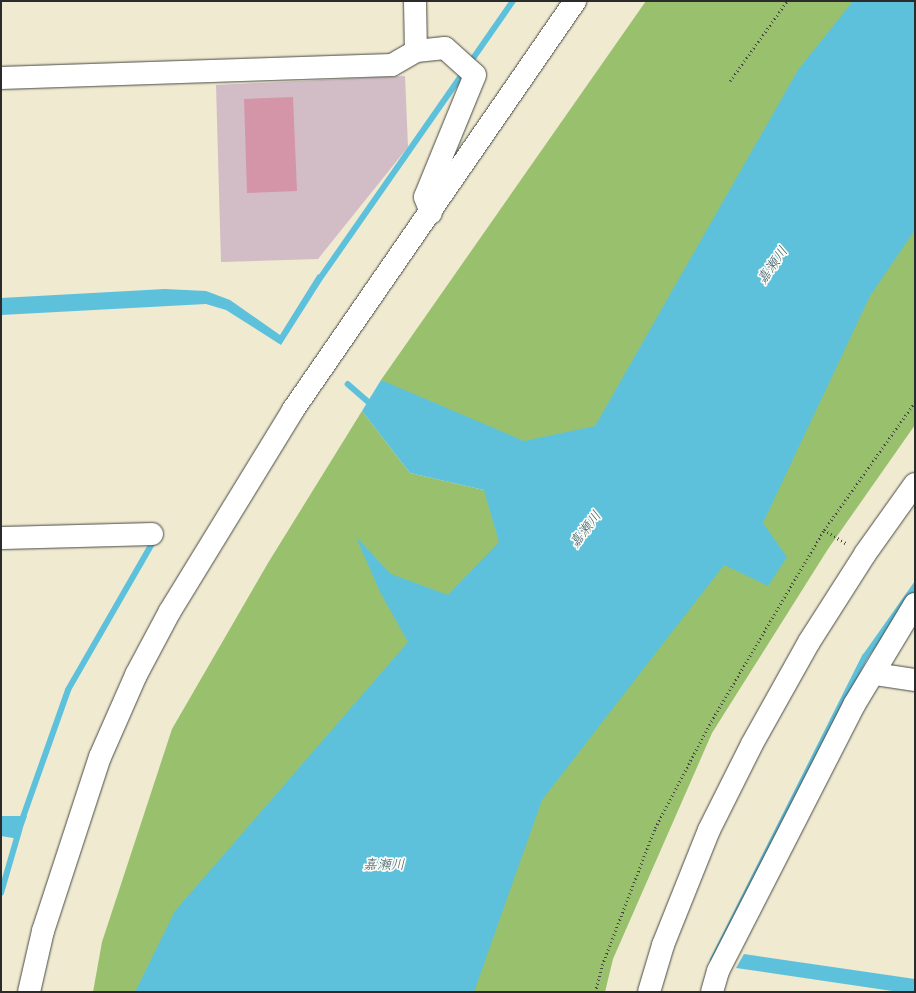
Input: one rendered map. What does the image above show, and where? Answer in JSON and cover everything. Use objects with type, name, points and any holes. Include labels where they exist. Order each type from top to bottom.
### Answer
[{"type":"street","points":[[415,1],[416,51]]},
{"type":"street","points":[[29,992],[43,931],[75,827],[100,757],[136,675],[220,527],[293,410],[432,213],[575,1]]},
{"type":"street","points":[[1,78],[392,65],[416,51],[445,48],[475,75],[425,196],[432,213]]},
{"type":"street","points":[[649,992],[663,945],[713,823],[752,744],[809,642],[865,554],[915,484]]},
{"type":"street","points":[[1,538],[152,534]]},
{"type":"street","points":[[712,992],[718,971],[854,705],[875,674],[915,604]]},
{"type":"street","points":[[875,674],[915,680]]},
{"type":"path","points":[[730,81],[787,1]]},
{"type":"path","points":[[595,992],[602,965],[655,828],[709,725],[824,530],[915,402]]},
{"type":"path","points":[[824,530],[865,554]]},
{"type":"shaded area","points":[[405,76],[408,147],[318,259],[221,262],[216,85]]},
{"type":"green space","points":[[646,1],[877,1],[594,459],[534,459],[410,407],[381,380]]},
{"type":"green space","points":[[915,182],[915,425],[828,549],[712,733],[613,959],[605,992],[348,992],[734,511]]},
{"type":"green space","points":[[362,411],[410,473],[484,490],[526,539],[431,645],[151,992],[93,992],[102,942],[172,729],[268,563]]},
{"type":"water","name":"嘉瀬川","points":[[853,1],[915,1],[915,230],[870,296],[763,523],[787,557],[768,586],[724,565],[542,800],[474,992],[135,992],[175,911],[408,642],[380,592],[356,537],[391,574],[448,595],[499,542],[484,490],[410,473],[362,411],[381,380],[524,441],[595,426],[798,70]]},
{"type":"water","points":[[318,274],[323,279],[281,345],[226,310],[206,304],[1,315],[1,298],[165,289],[206,291],[230,300],[280,335]]},
{"type":"water","points":[[1,816],[27,816],[19,839],[1,836]]},
{"type":"water","points":[[744,954],[915,979],[915,992],[899,992],[736,968]]},
{"type":"building","points":[[293,97],[297,191],[247,193],[244,99]]},
{"type":"waterway","points":[[472,60],[513,1]]},
{"type":"waterway","points":[[321,277],[461,76]]},
{"type":"waterway","points":[[348,384],[373,406]]},
{"type":"waterway","points":[[21,823],[68,690],[152,544]]},
{"type":"waterway","points":[[713,960],[865,657],[915,586]]},
{"type":"waterway","points":[[1,893],[19,831]]}]
